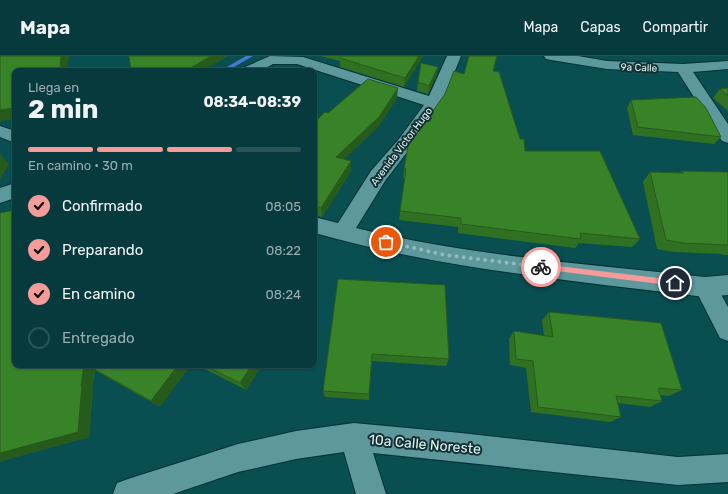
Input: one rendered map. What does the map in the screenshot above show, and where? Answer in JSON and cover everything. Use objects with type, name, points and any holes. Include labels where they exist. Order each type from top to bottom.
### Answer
[{"type":"street","name":"Avenida Víctor Hugo","points":[[342,233],[378,176],[406,143],[434,103],[454,56]]},
{"type":"street","name":"9a Calle","points":[[551,56],[607,65],[684,68],[728,64]]},
{"type":"street","points":[[254,68],[271,60],[298,60],[434,103]]},
{"type":"street","points":[[684,68],[728,137]]},
{"type":"street","points":[[0,131],[12,135]]},
{"type":"street","points":[[0,196],[12,191]]},
{"type":"street","points":[[317,226],[342,233],[446,255],[705,287],[728,284]]},
{"type":"street","points":[[705,287],[728,330]]},
{"type":"street","points":[[354,438],[371,494]]},
{"type":"street","name":"10a Calle Noreste","points":[[128,494],[238,458],[296,445],[354,438],[460,447],[678,471],[728,468]]},
{"type":"building","points":[[0,56],[61,56],[60,68],[12,68],[12,108],[0,110]]},
{"type":"building","points":[[129,56],[211,56],[191,68],[131,68]]},
{"type":"building","points":[[342,56],[419,56],[405,78],[340,58]]},
{"type":"building","points":[[469,56],[497,56],[493,71],[499,72],[520,139],[524,139],[525,151],[600,151],[640,239],[580,233],[581,239],[461,224],[461,218],[400,211],[408,146],[445,94],[454,71],[464,74]]},
{"type":"building","points":[[421,63],[438,67],[429,86],[418,82]]},
{"type":"building","points":[[368,79],[398,88],[379,117],[336,157],[351,161],[321,208],[317,206],[317,120],[325,112],[328,113]]},
{"type":"building","points":[[728,88],[728,96],[720,89]]},
{"type":"building","points":[[696,97],[706,108],[721,137],[638,127],[631,100]]},
{"type":"building","points":[[682,171],[728,172],[728,245],[683,243],[666,240],[650,172],[684,173]]},
{"type":"building","points":[[12,211],[12,368],[84,368],[78,432],[0,453],[0,213]]},
{"type":"building","points":[[338,279],[445,285],[449,359],[372,354],[369,394],[323,391]]},
{"type":"building","points":[[549,312],[661,323],[682,390],[658,388],[662,401],[616,396],[621,417],[538,407],[533,361],[516,359],[514,331],[553,337]]},
{"type":"building","points":[[95,368],[176,368],[151,401],[94,369]]},
{"type":"building","points":[[210,368],[250,368],[240,383]]},
{"type":"waterway","points":[[228,68],[250,56]]},
{"type":"way so far","points":[[386,242],[446,255],[541,267]]},
{"type":"route","points":[[541,267],[675,283]]}]
